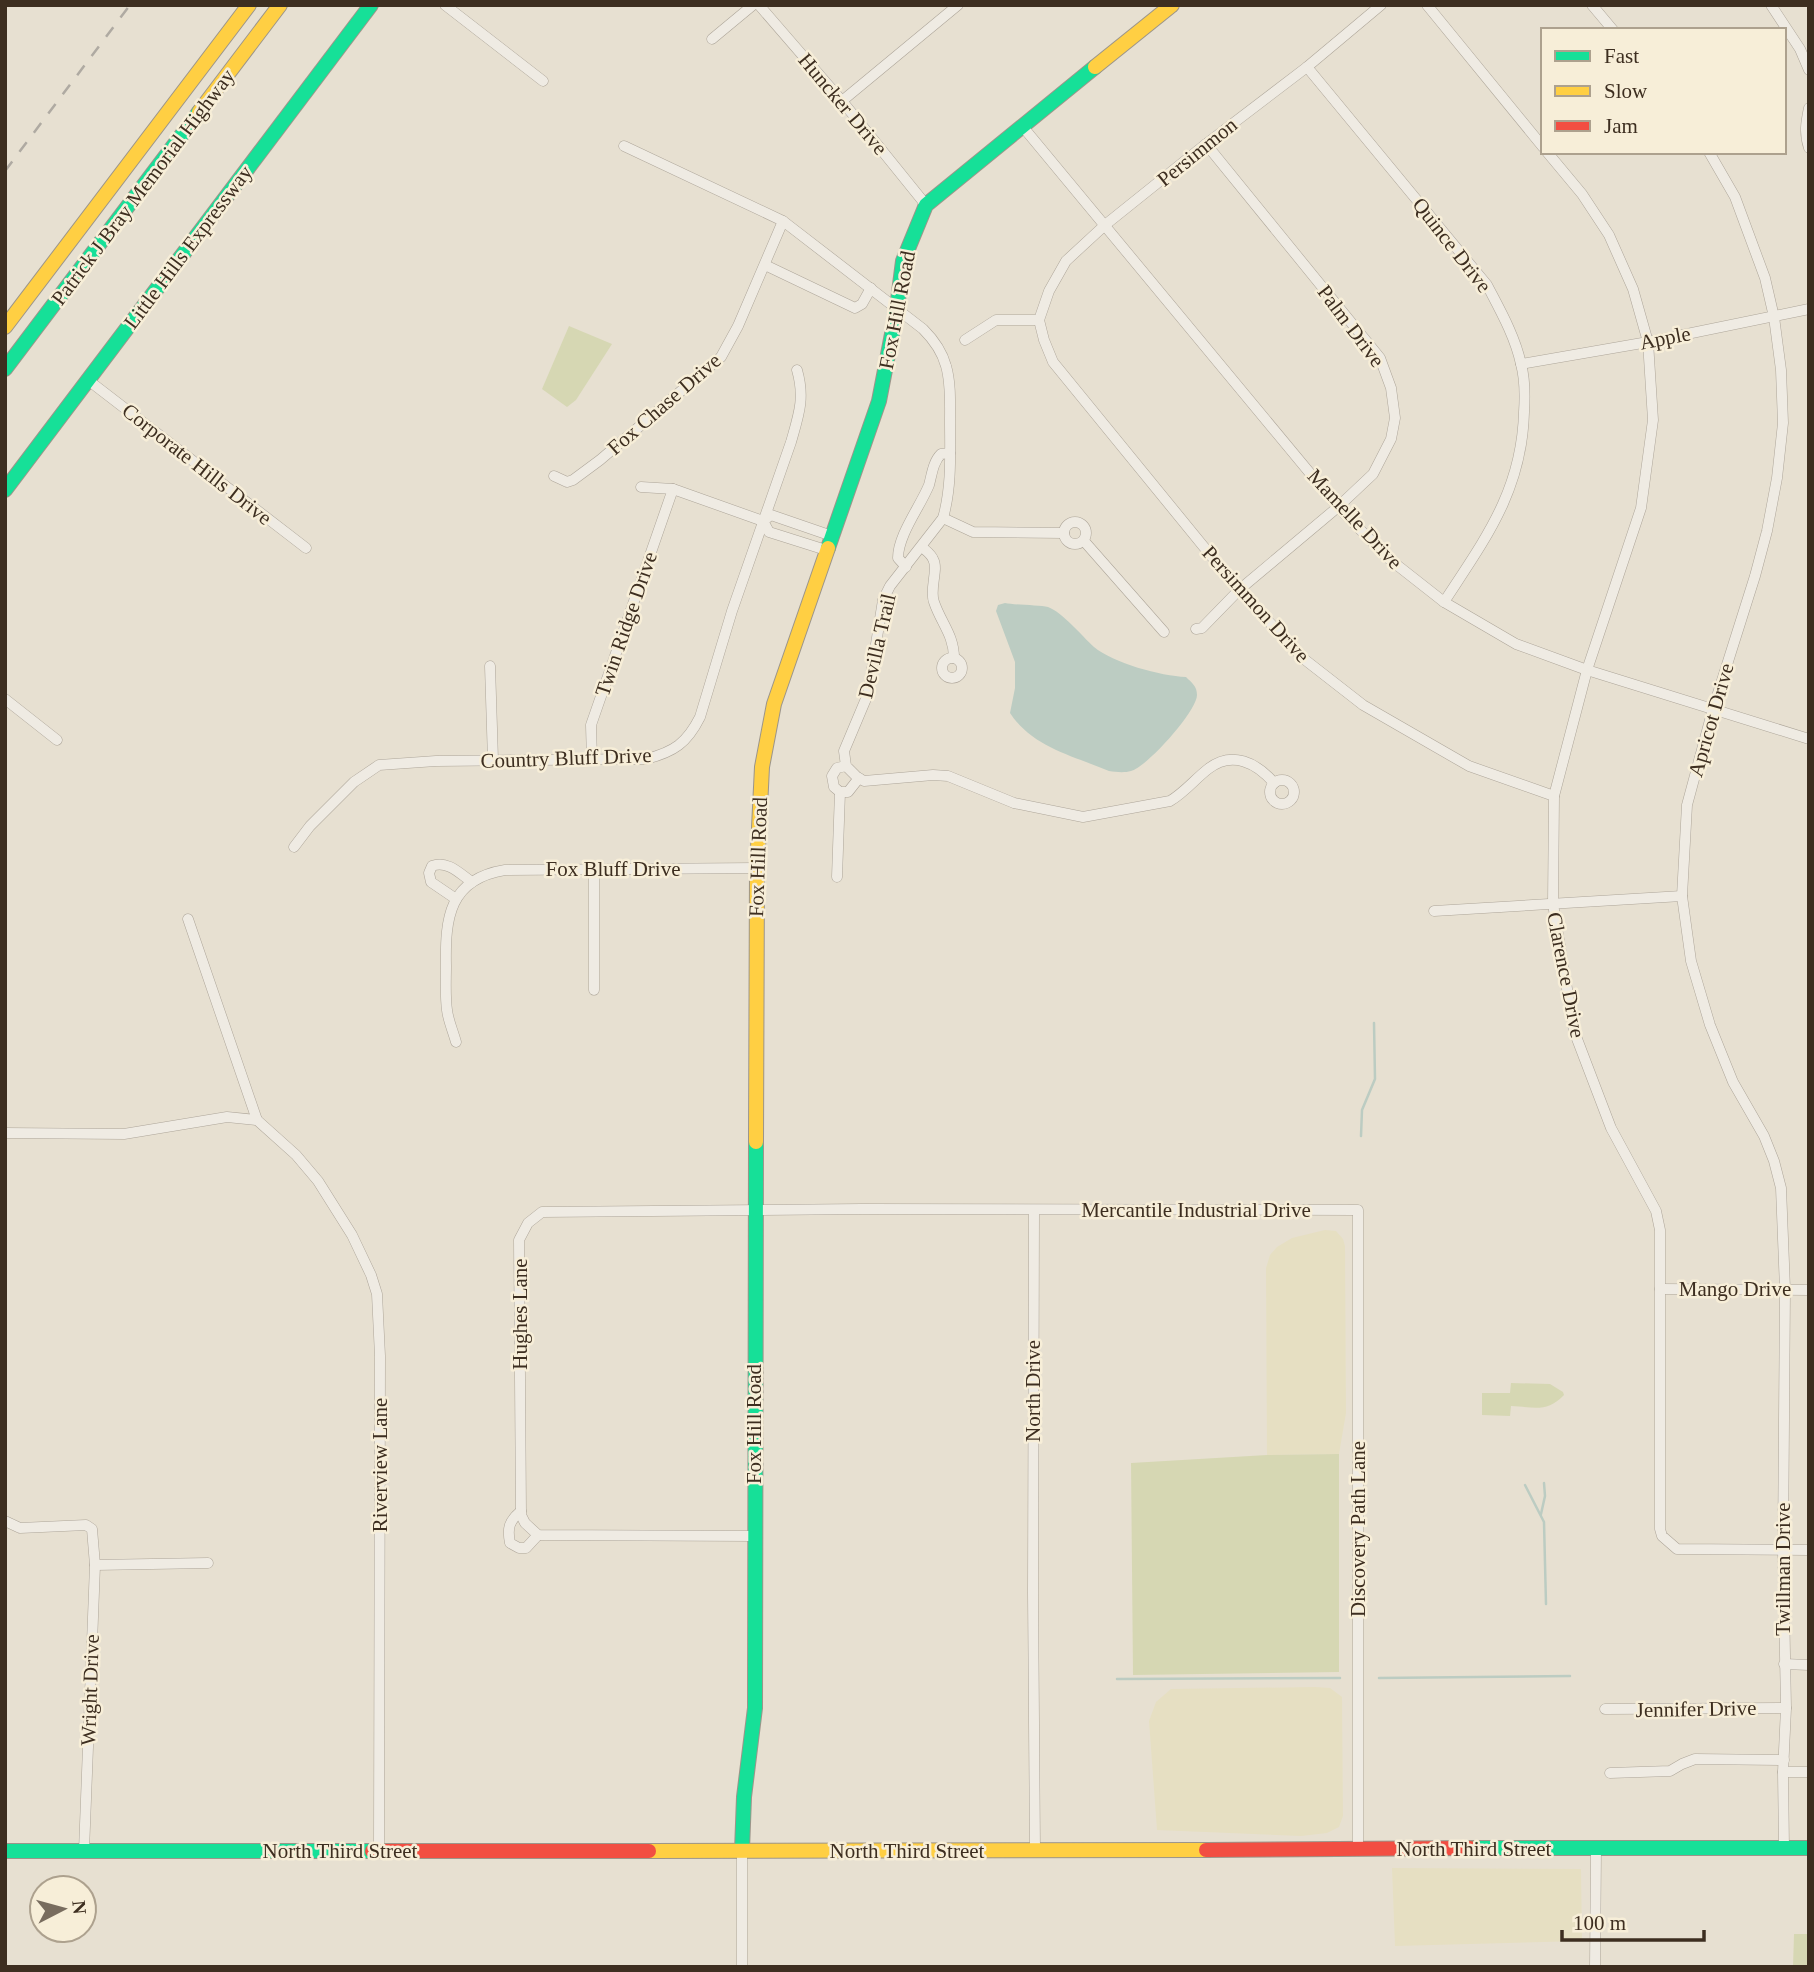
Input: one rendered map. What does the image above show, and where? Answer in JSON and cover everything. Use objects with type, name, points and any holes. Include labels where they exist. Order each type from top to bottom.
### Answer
[{"type":"main road","name":"Patrick J Bray Memorial Highway","points":[[5,327],[249,5]]},
{"type":"main road","name":"Patrick J Bray Memorial Highway","points":[[5,369],[280,5]]},
{"type":"main road","name":"Little Hills Expressway","points":[[5,490],[372,5]]},
{"type":"main road","name":"Fox Hill Road","points":[[742,1850],[745,1793],[755,1708],[757,868],[762,766],[774,704],[879,401],[904,261],[926,205],[1172,5]]},
{"type":"main road","name":"North Third Street","points":[[5,1851],[1157,1852],[1358,1848],[1809,1848]]},
{"type":"street","points":[[445,5],[543,81]]},
{"type":"street","points":[[712,39],[753,5]]},
{"type":"street","name":"Huncker Drive","points":[[760,5],[926,205]]},
{"type":"street","points":[[842,101],[958,5]]},
{"type":"street","name":"Persimmon","points":[[1039,320],[1049,291],[1066,261],[1105,225],[1381,5]]},
{"type":"street","points":[[1427,5],[1541,145]]},
{"type":"street","points":[[1592,5],[1611,28]]},
{"type":"street","points":[[1771,5],[1800,49],[1809,70]]},
{"type":"street","name":"Quince Drive","points":[[1307,66],[1487,285],[1507,323],[1521,364],[1525,401],[1524,429],[1510,491],[1493,527],[1444,602]]},
{"type":"street","points":[[1809,108],[1805,125],[1809,148]]},
{"type":"street","name":"Mamelle Drive","points":[[1023,127],[1338,507],[1388,558],[1444,602],[1516,643],[1587,670],[1809,739]]},
{"type":"street","name":"Palm Drive","points":[[1196,629],[1202,628],[1239,590],[1373,474],[1391,439],[1395,418],[1391,388],[1380,358],[1206,144]]},
{"type":"street","name":"Devilla Trail","points":[[624,146],[783,221],[897,308],[933,340],[946,366],[950,403],[950,482],[943,518],[890,586],[883,600],[868,694],[844,751],[846,766]]},
{"type":"street","name":"Clarence Drive","points":[[1549,154],[1582,194],[1609,236],[1633,289],[1648,342],[1653,420],[1641,508],[1587,670],[1554,796],[1553,904],[1574,1031],[1611,1128],[1656,1212],[1660,1230],[1662,1536],[1677,1549],[1809,1550]]},
{"type":"street","name":"Apricot Drive","points":[[1710,154],[1735,197],[1765,278],[1774,317],[1781,370],[1783,423],[1777,478],[1767,531],[1687,805],[1682,896],[1691,961],[1710,1025],[1733,1082],[1764,1136],[1774,1161],[1781,1188],[1785,1289]]},
{"type":"street","name":"Fox Chase Drive","points":[[554,476],[567,482],[573,480],[721,357],[738,326],[783,221]]},
{"type":"street","points":[[765,265],[855,307],[862,304],[871,288]]},
{"type":"street","name":"Apple","points":[[1521,364],[1648,342],[1809,309]]},
{"type":"street","points":[[965,340],[996,320],[1039,320]]},
{"type":"street","name":"Persimmon Drive","points":[[1039,320],[1053,362],[1239,590],[1304,659],[1363,705],[1469,766],[1554,796]]},
{"type":"street","name":"Country Bluff Drive","points":[[295,847],[310,826],[354,782],[379,765],[436,761],[646,760],[665,754],[683,742],[700,717],[799,414],[802,389],[797,370]]},
{"type":"street","name":"Corporate Hills Drive","points":[[88,380],[306,548]]},
{"type":"street","name":"Devilla Trail","points":[[906,566],[898,558],[900,548],[923,499],[936,461],[941,454],[950,453]]},
{"type":"street","points":[[641,487],[673,489],[763,521],[769,532],[827,550]]},
{"type":"street","name":"Twin Ridge Drive","points":[[592,760],[591,725],[673,489]]},
{"type":"street","points":[[763,521],[771,514],[832,536]]},
{"type":"street","points":[[943,518],[974,532],[1064,533]]},
{"type":"street","points":[[1080,523],[1086,531],[1084,541],[1077,545],[1069,543],[1064,533],[1069,524],[1080,523]]},
{"type":"street","points":[[1084,541],[1164,632]]},
{"type":"street","points":[[922,547],[935,565],[932,584],[934,601],[954,645],[954,658]]},
{"type":"street","points":[[490,666],[493,760]]},
{"type":"street","points":[[5,699],[57,740]]},
{"type":"street","points":[[859,778],[848,792],[840,792],[834,787],[832,776],[837,768],[846,766],[864,781],[948,776],[1014,803],[1083,817],[1170,801],[1208,768],[1227,760],[1253,764],[1264,771],[1274,783]]},
{"type":"street","points":[[837,877],[840,792]]},
{"type":"street","points":[[456,899],[431,883],[429,873],[432,866],[440,863],[450,866],[472,882]]},
{"type":"street","name":"Fox Bluff Drive","points":[[456,1042],[447,1010],[447,924],[456,899],[480,877],[505,870],[757,868]]},
{"type":"street","points":[[594,870],[594,990]]},
{"type":"street","points":[[1434,911],[1682,896]]},
{"type":"street","name":"Riverview Lane","points":[[188,919],[257,1119],[296,1155],[318,1181],[352,1235],[377,1294],[380,1356],[379,1850]]},
{"type":"street","points":[[5,1133],[124,1133],[227,1117],[257,1119]]},
{"type":"street","name":"Mercantile Industrial Drive","points":[[1034,1210],[1357,1209]]},
{"type":"street","name":"Discovery Path Lane","points":[[1357,1209],[1358,1848]]},
{"type":"street","points":[[755,1211],[1034,1210]]},
{"type":"street","name":"North Drive","points":[[1034,1210],[1035,1851]]},
{"type":"street","name":"Hughes Lane","points":[[754,1536],[538,1535],[526,1548],[519,1548],[510,1543],[508,1529],[513,1517],[521,1511],[519,1240],[528,1223],[542,1212],[755,1211]]},
{"type":"street","name":"Mango Drive","points":[[1660,1289],[1809,1290]]},
{"type":"street","name":"Twillman Drive","points":[[1784,1848],[1785,1289]]},
{"type":"street","points":[[521,1511],[525,1523],[538,1535]]},
{"type":"street","name":"Wright Drive","points":[[5,1521],[20,1528],[86,1525],[92,1529],[95,1565],[84,1851]]},
{"type":"street","points":[[95,1565],[208,1563]]},
{"type":"street","points":[[1784,1664],[1809,1665]]},
{"type":"street","name":"Jennifer Drive","points":[[1605,1709],[1786,1708]]},
{"type":"street","points":[[1610,1773],[1670,1772],[1682,1763],[1695,1759],[1784,1760]]},
{"type":"street","points":[[1783,1772],[1809,1772]]},
{"type":"street","points":[[1595,1967],[1596,1849]]},
{"type":"street","points":[[742,1850],[742,1967]]},
{"type":"shaded area","points":[[1005,603],[1048,607],[1066,619],[1102,653],[1151,671],[1186,677],[1196,689],[1195,703],[1159,749],[1131,771],[1109,771],[1055,750],[1030,735],[1010,713],[1015,688],[1015,662],[996,611],[998,605]]},
{"type":"shaded area","points":[[1325,1230],[1336,1231],[1345,1246],[1346,1413],[1339,1454],[1267,1455],[1266,1268],[1270,1255],[1277,1247],[1292,1238]]},
{"type":"shaded area","points":[[1330,1688],[1342,1697],[1343,1816],[1339,1827],[1327,1833],[1301,1836],[1157,1830],[1149,1721],[1156,1702],[1171,1689]]},
{"type":"shaded area","points":[[1392,1868],[1581,1869],[1582,1941],[1395,1946]]},
{"type":"green space","points":[[569,326],[612,344],[576,400],[567,407],[542,389]]},
{"type":"green space","points":[[1511,1383],[1550,1384],[1564,1395],[1546,1407],[1511,1406],[1510,1416],[1482,1415],[1482,1393],[1510,1393]]},
{"type":"green space","points":[[1339,1454],[1339,1672],[1133,1675],[1131,1463],[1267,1455]]},
{"type":"green space","points":[[1794,1934],[1809,1934],[1809,1967],[1793,1967]]},
{"type":"waterway","points":[[1361,1136],[1362,1110],[1375,1079],[1374,1023]]},
{"type":"waterway","points":[[1541,1514],[1545,1496],[1544,1483]]},
{"type":"waterway","points":[[1525,1485],[1544,1522],[1546,1604]]},
{"type":"waterway","points":[[1379,1678],[1570,1676]]},
{"type":"waterway","points":[[1117,1679],[1340,1678]]},
{"type":"railway","points":[[5,171],[130,5]]},
{"type":"traffic: fast","points":[[5,490],[371,5]]},
{"type":"traffic: fast","points":[[828,548],[879,401],[903,261],[926,205],[1095,67]]},
{"type":"traffic: fast","points":[[5,369],[199,112]]},
{"type":"traffic: fast","points":[[742,1850],[744,1797],[755,1708],[756,1142]]},
{"type":"traffic: fast","points":[[1471,1848],[1809,1848]]},
{"type":"traffic: fast","points":[[5,1851],[372,1851]]},
{"type":"traffic: slow","points":[[5,327],[249,5]]},
{"type":"traffic: slow","points":[[199,112],[280,5]]},
{"type":"traffic: slow","points":[[1095,67],[1172,5]]},
{"type":"traffic: slow","points":[[756,1142],[757,868],[762,767],[774,704],[828,548]]},
{"type":"traffic: slow","points":[[649,1851],[1206,1850]]},
{"type":"traffic: jam","points":[[1206,1850],[1471,1848]]},
{"type":"traffic: jam","points":[[372,1851],[649,1851]]}]
